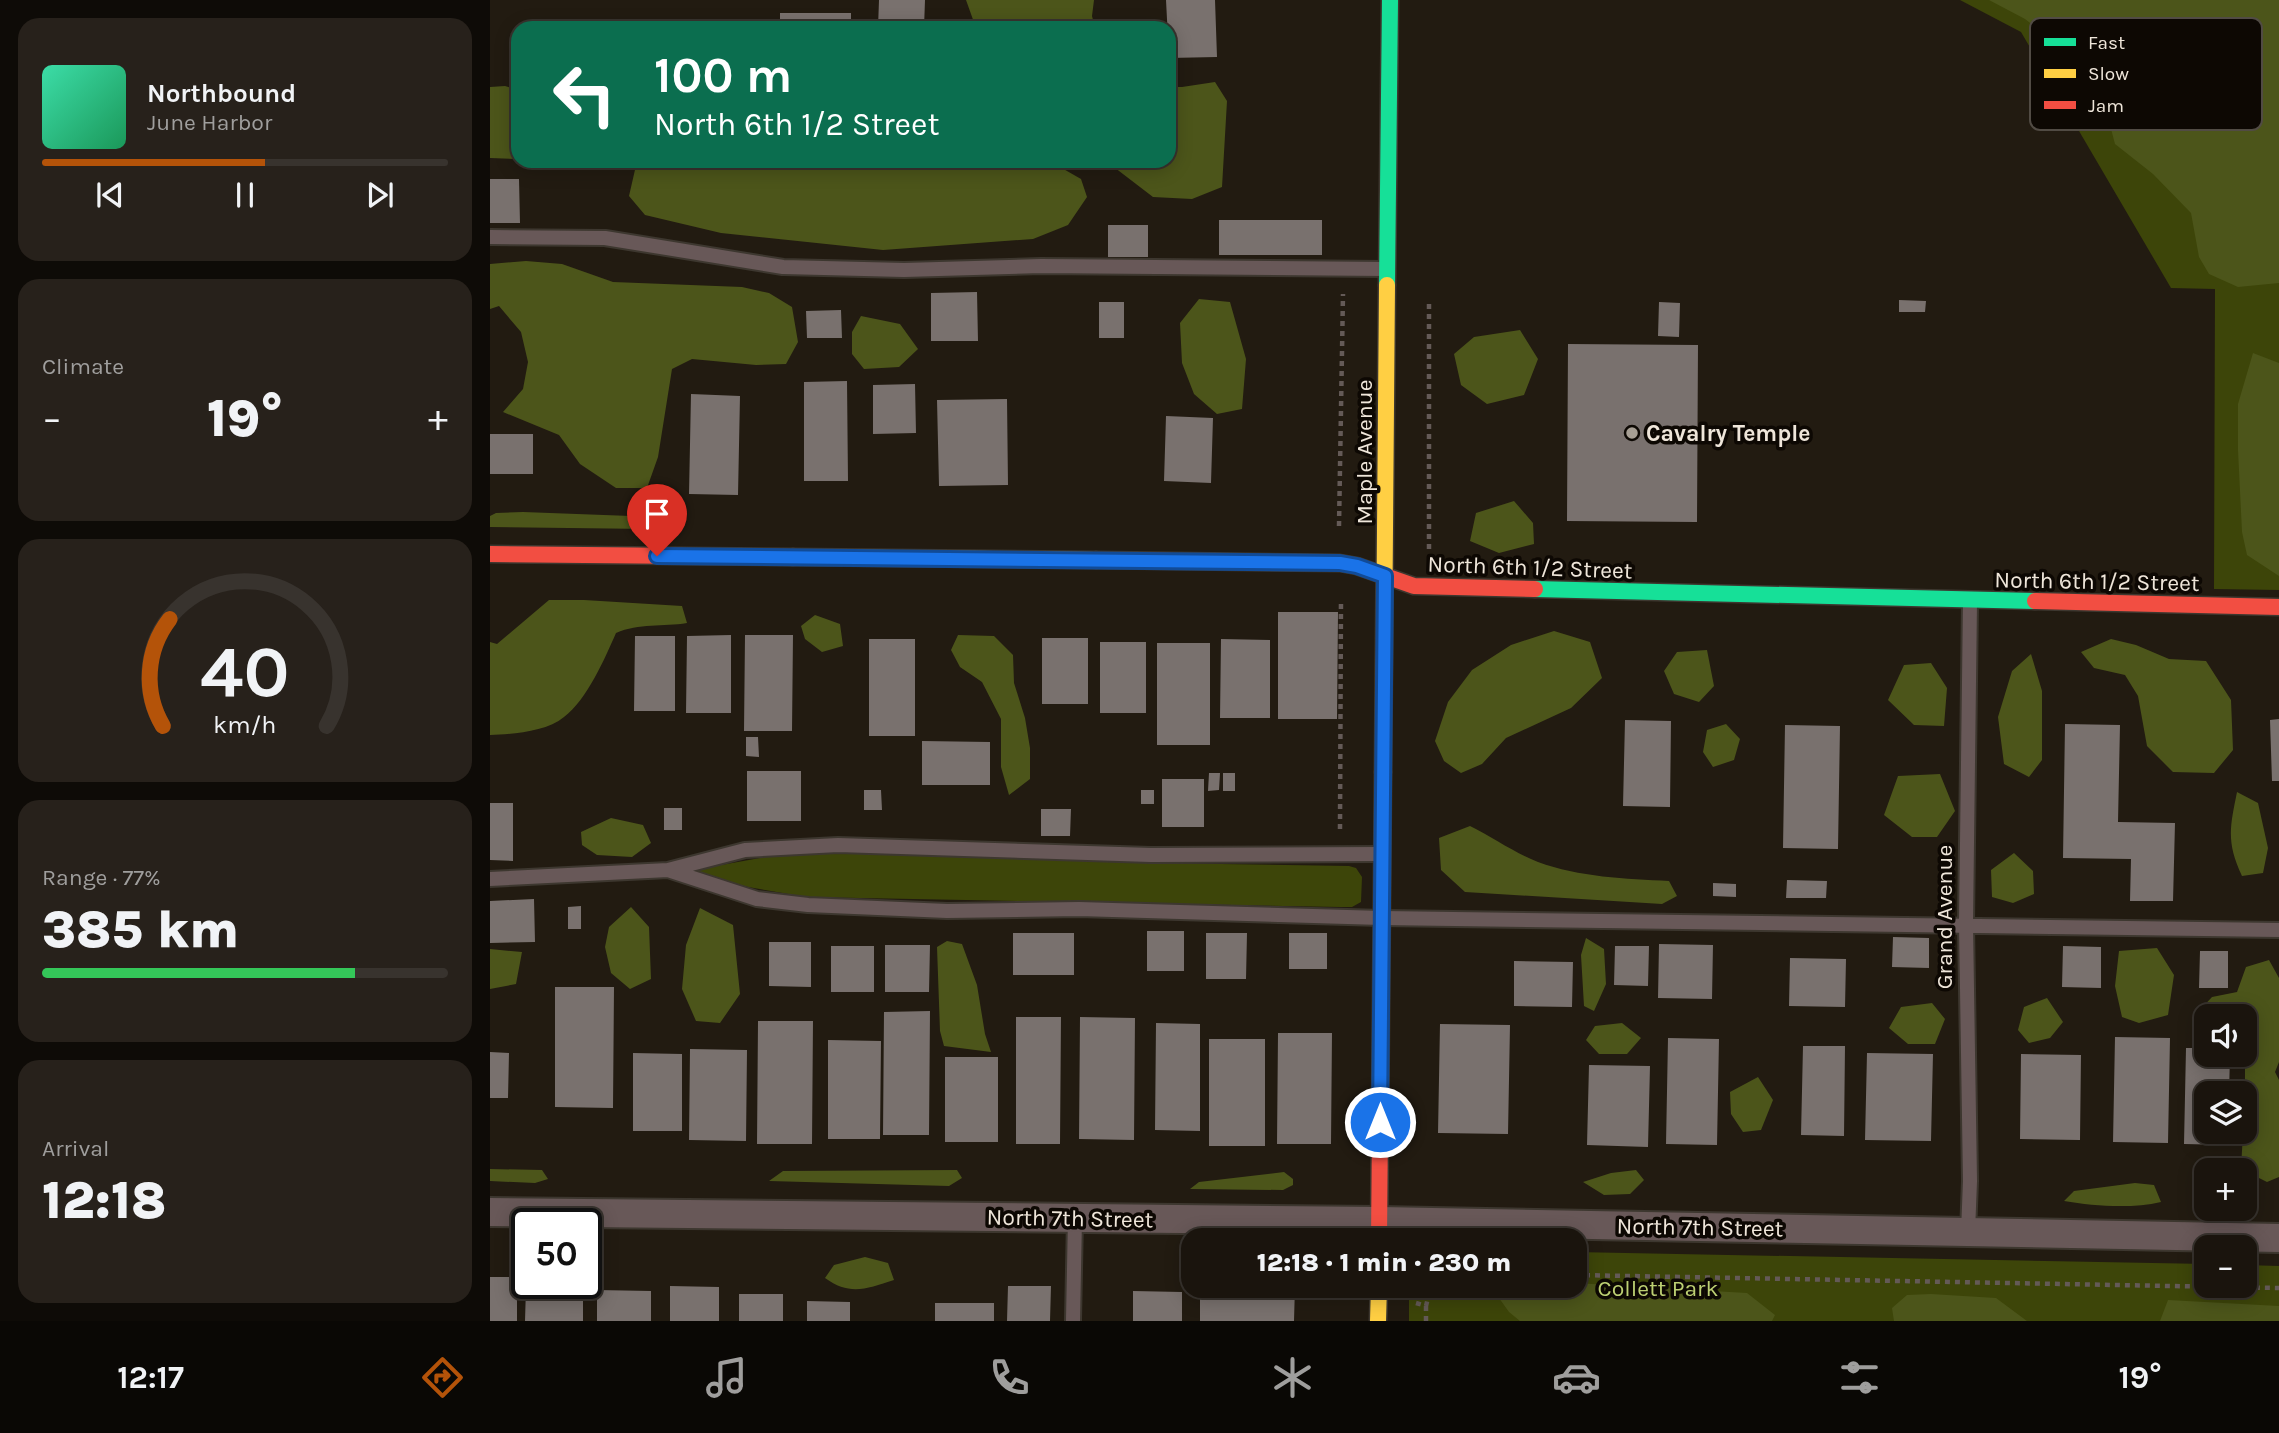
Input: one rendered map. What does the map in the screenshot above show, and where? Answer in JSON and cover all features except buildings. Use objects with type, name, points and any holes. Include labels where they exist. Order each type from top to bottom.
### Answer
[{"type":"street","name":"Maple Avenue","points":[[1380,1228],[1390,0]]},
{"type":"street","name":"North 6th 1/2 Street","points":[[490,554],[1340,563],[1357,566],[1413,586],[1429,587],[2279,607]]},
{"type":"street","name":"North 7th Street","points":[[490,1212],[1075,1218],[1310,1228]]},
{"type":"street","name":"North 7th Street","points":[[1587,1231],[1968,1232],[2279,1238]]},
{"type":"street","points":[[1378,1321],[1379,1298]]},
{"type":"lane","points":[[490,237],[605,238],[783,267],[904,270],[1041,266],[1388,269]]},
{"type":"lane","name":"Grand Avenue","points":[[1968,1232],[1970,1181],[1966,924],[1970,601]]},
{"type":"lane","points":[[490,879],[668,870],[745,850],[838,845],[1151,855],[1382,854]]},
{"type":"lane","points":[[668,870],[757,899],[808,905],[947,911],[1092,909],[1382,918],[2279,930]]},
{"type":"lane","points":[[1073,1321],[1075,1218]]},
{"type":"path","points":[[1339,529],[1344,268]]},
{"type":"path","points":[[1340,855],[1341,595]]},
{"type":"path","points":[[1587,1275],[2279,1288]]},
{"type":"path","points":[[1426,1321],[1428,1298]]},
{"type":"path","points":[[1414,1302],[1426,1306]]},
{"type":"green space","points":[[966,0],[1094,0],[1093,21],[974,21]]},
{"type":"green space","points":[[1960,0],[2279,0],[2279,590],[2214,589],[2215,289],[2171,288],[2078,130],[2262,130],[2262,18],[2030,18],[2030,47],[2021,32]]},
{"type":"green space","points":[[1989,0],[2279,0],[2279,283],[2238,287],[2209,274],[2199,257],[2191,213],[2153,174],[2115,144],[2111,130],[2262,130],[2262,18],[2030,18],[2030,23]]},
{"type":"green space","points":[[1215,82],[1227,101],[1222,187],[1192,199],[1153,197],[1115,168],[1176,168],[1176,87]]},
{"type":"green space","points":[[490,87],[511,88],[511,159],[490,158]]},
{"type":"green space","points":[[635,168],[1062,168],[1081,179],[1087,197],[1068,225],[1033,239],[883,250],[721,233],[645,215],[629,196]]},
{"type":"green space","points":[[526,261],[562,264],[613,282],[742,287],[769,293],[792,307],[798,342],[786,364],[756,365],[692,359],[672,369],[658,457],[647,488],[616,488],[580,464],[559,435],[503,412],[523,389],[528,362],[521,332],[499,306],[490,309],[490,264]]},
{"type":"green space","points":[[1199,299],[1230,302],[1246,359],[1242,409],[1217,414],[1194,394],[1182,363],[1180,323]]},
{"type":"green space","points":[[861,316],[900,324],[918,349],[899,367],[864,369],[852,354],[852,332]]},
{"type":"green space","points":[[1520,330],[1538,359],[1524,395],[1487,404],[1461,385],[1454,354],[1474,337]]},
{"type":"green space","points":[[2253,353],[2279,363],[2279,576],[2247,555],[2242,532],[2238,404]]},
{"type":"green space","points":[[1514,501],[1533,523],[1534,544],[1499,553],[1470,541],[1476,513]]},
{"type":"green space","points":[[496,513],[658,517],[666,525],[649,529],[490,527],[490,516]]},
{"type":"green space","points":[[549,600],[682,606],[687,623],[642,626],[616,633],[588,690],[564,717],[538,729],[490,735],[490,642],[497,644]]},
{"type":"green space","points":[[815,615],[840,624],[843,646],[822,652],[805,639],[801,626]]},
{"type":"green space","points":[[1554,631],[1590,642],[1602,678],[1571,708],[1506,738],[1482,764],[1461,773],[1444,761],[1435,741],[1448,702],[1472,670],[1511,645]]},
{"type":"green space","points":[[958,635],[994,636],[1013,655],[1014,683],[1025,718],[1030,748],[1030,779],[1009,795],[1001,767],[1001,719],[982,682],[960,667],[951,650]]},
{"type":"green space","points":[[2111,639],[2136,645],[2169,659],[2206,661],[2231,700],[2233,750],[2214,773],[2173,772],[2147,746],[2138,696],[2125,675],[2094,668],[2081,652]]},
{"type":"green space","points":[[1707,650],[1714,686],[1699,702],[1674,694],[1664,671],[1677,652]]},
{"type":"green space","points":[[2031,654],[2042,691],[2042,760],[2029,777],[2004,764],[1998,717],[2012,671]]},
{"type":"green space","points":[[1931,663],[1947,688],[1944,726],[1914,725],[1888,700],[1904,665]]},
{"type":"green space","points":[[1726,724],[1740,739],[1734,760],[1713,767],[1703,752],[1707,730]]},
{"type":"green space","points":[[1940,774],[1955,811],[1937,837],[1912,837],[1884,815],[1898,776]]},
{"type":"green space","points":[[2237,792],[2258,803],[2268,848],[2263,873],[2242,876],[2233,853],[2231,825]]},
{"type":"green space","points":[[611,818],[643,825],[651,843],[632,857],[597,855],[582,845],[581,832]]},
{"type":"green space","points":[[1470,826],[1538,862],[1586,874],[1669,881],[1677,896],[1662,904],[1465,892],[1441,870],[1439,838]]},
{"type":"green space","points":[[841,852],[1152,863],[1349,866],[1356,868],[1362,877],[1361,902],[1352,907],[1340,907],[806,897],[748,887],[696,873],[699,869],[765,857]]},
{"type":"green space","points":[[2014,853],[2033,871],[2034,894],[2013,903],[1992,897],[1991,870]]},
{"type":"green space","points":[[631,907],[649,927],[651,979],[630,989],[611,973],[605,947],[609,927]]},
{"type":"green space","points":[[700,908],[733,925],[740,994],[720,1023],[696,1021],[682,989],[686,945]]},
{"type":"green space","points":[[1586,938],[1604,949],[1606,984],[1594,1011],[1584,1006],[1581,955]]},
{"type":"green space","points":[[947,941],[962,944],[977,985],[985,1034],[991,1052],[944,1046],[940,1031],[937,947]]},
{"type":"green space","points":[[2157,948],[2174,975],[2168,1015],[2139,1023],[2122,1017],[2115,986],[2119,951]]},
{"type":"green space","points":[[490,949],[522,952],[516,984],[490,989]]},
{"type":"green space","points":[[2269,960],[2279,978],[2279,1062],[2275,1072],[2279,1080],[2279,1177],[2267,1182],[2257,1177],[2257,1158],[2242,1158],[2242,1144],[2257,1144],[2257,1081],[2245,1081],[2245,1067],[2257,1067],[2257,1004],[2205,1004],[2212,997],[2237,992],[2246,967]]},
{"type":"green space","points":[[2047,998],[2063,1022],[2050,1038],[2029,1043],[2018,1030],[2024,1007]]},
{"type":"green space","points":[[1932,1003],[1945,1019],[1935,1044],[1908,1044],[1889,1028],[1901,1007]]},
{"type":"green space","points":[[1622,1023],[1641,1038],[1627,1054],[1599,1054],[1586,1040],[1595,1026]]},
{"type":"green space","points":[[1758,1077],[1773,1100],[1761,1130],[1743,1132],[1731,1114],[1730,1092]]},
{"type":"green space","points":[[490,1169],[542,1170],[548,1179],[535,1183],[490,1181]]},
{"type":"green space","points":[[957,1170],[962,1178],[949,1186],[769,1181],[783,1171]]},
{"type":"green space","points":[[1636,1170],[1644,1180],[1630,1194],[1604,1195],[1583,1182],[1611,1173]]},
{"type":"green space","points":[[1284,1172],[1293,1179],[1293,1185],[1283,1190],[1190,1189],[1199,1182]]},
{"type":"green space","points":[[2135,1183],[2154,1185],[2161,1202],[2113,1206],[2064,1201],[2074,1191]]},
{"type":"green space","name":"Collett Park","points":[[1587,1252],[2194,1264],[2194,1298],[2257,1298],[2257,1265],[2279,1266],[2279,1321],[1409,1321],[1409,1298],[1587,1298]]},
{"type":"green space","points":[[865,1257],[888,1263],[894,1280],[866,1288],[850,1289],[825,1278],[834,1265]]},
{"type":"green space","points":[[1587,1284],[1747,1293],[1775,1315],[1772,1321],[1520,1321],[1499,1298],[1587,1298]]},
{"type":"green space","points":[[1907,1295],[1996,1298],[2027,1321],[1894,1321],[1892,1308]]},
{"type":"green space","points":[[2168,1300],[2279,1306],[2279,1321],[2160,1321]]},
{"type":"traffic: fast","points":[[1387,285],[1390,0]]},
{"type":"traffic: fast","points":[[1535,589],[2035,601]]},
{"type":"traffic: slow","points":[[1383,772],[1387,285]]},
{"type":"traffic: slow","points":[[793,557],[1096,560]]},
{"type":"traffic: slow","points":[[1378,1321],[1379,1298]]},
{"type":"traffic: jam","points":[[490,554],[793,557]]},
{"type":"traffic: jam","points":[[1096,560],[1340,563],[1357,566],[1414,586],[1535,589]]},
{"type":"traffic: jam","points":[[2035,601],[2279,607]]},
{"type":"traffic: jam","points":[[1379,1228],[1383,772]]},
{"type":"place","name":"Cavalry Temple","points":[[1632,433]]},
{"type":"route","points":[[657,556],[1340,563],[1385,576],[1380,1122]]}]
